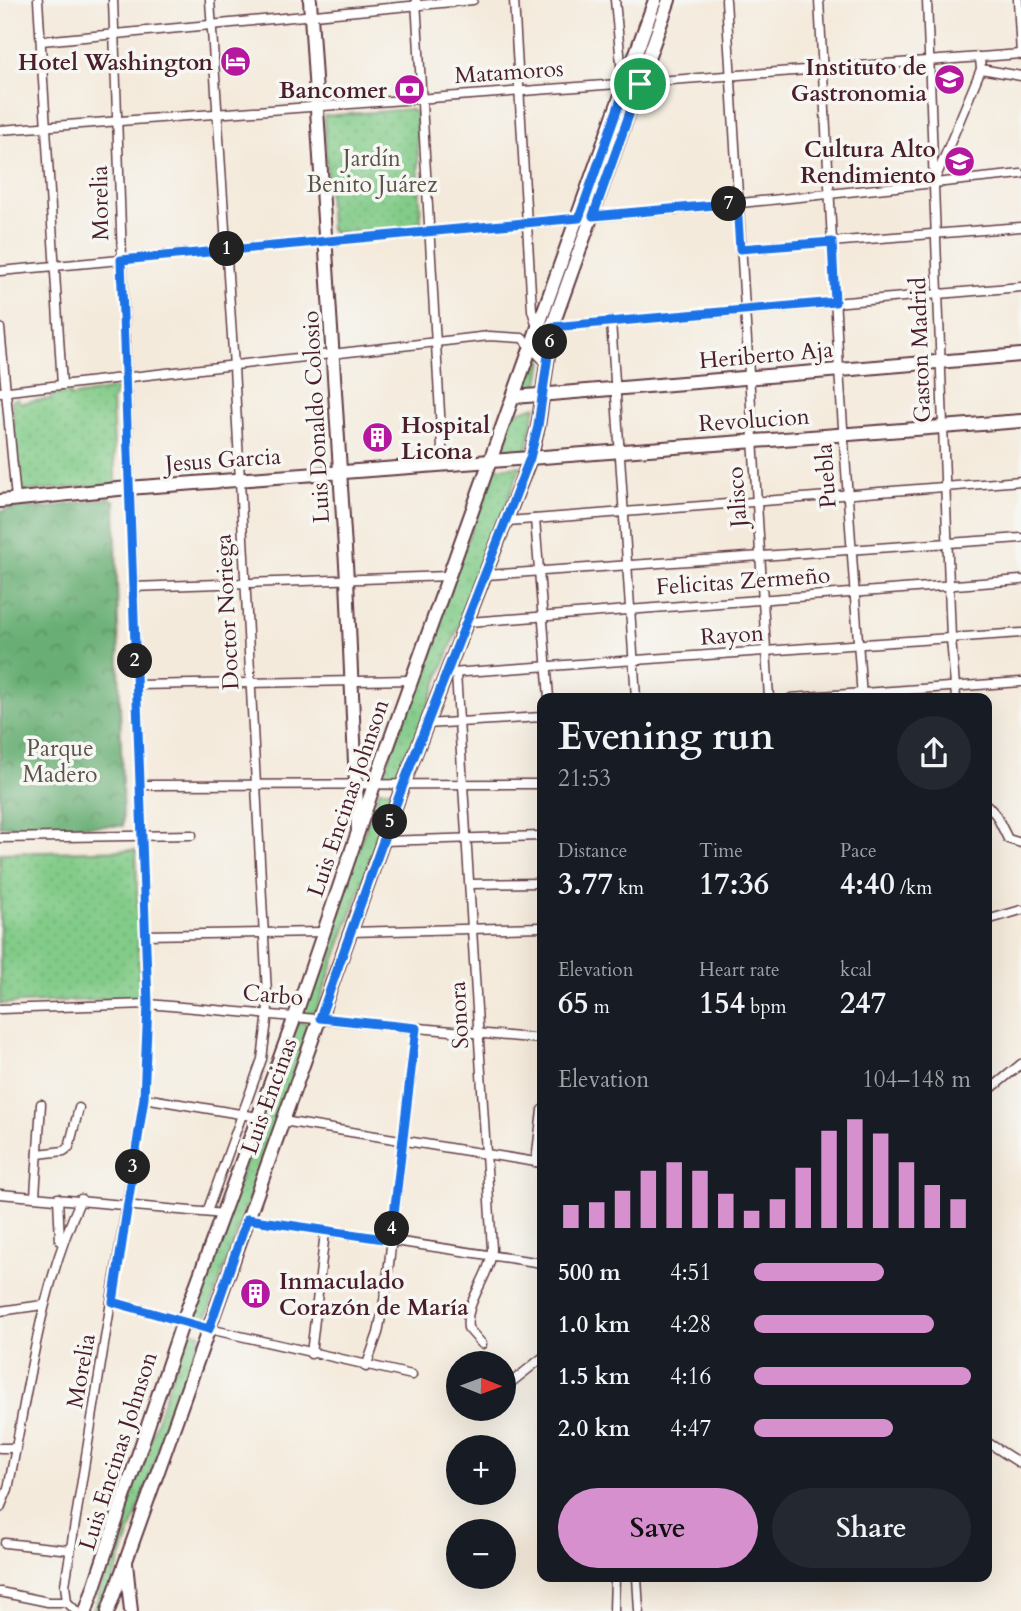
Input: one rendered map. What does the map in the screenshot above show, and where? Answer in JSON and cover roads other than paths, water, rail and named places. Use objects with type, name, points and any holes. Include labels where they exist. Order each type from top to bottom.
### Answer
[{"type":"main road","name":"Luis Donaldo Colosio","points":[[310,0],[341,472],[358,831]]},
{"type":"main road","name":"Luis Encinas Johnson","points":[[86,1611],[183,1321],[224,1214],[537,330],[630,85],[655,0]]},
{"type":"main road","name":"Luis Encinas","points":[[108,1611],[403,785],[426,724],[451,673],[530,458],[543,394],[552,327],[593,216],[630,85],[669,0]]},
{"type":"main road","name":"Heriberto Aja","points":[[514,397],[1021,355]]},
{"type":"main road","name":"Revolucion","points":[[491,461],[1021,421]]},
{"type":"main road","name":"Jesus Garcia","points":[[0,501],[128,488],[491,461]]},
{"type":"main road","points":[[126,1563],[131,1611]]},
{"type":"street","points":[[38,0],[62,385]]},
{"type":"street","name":"Morelia","points":[[67,1602],[65,1585],[70,1550],[113,1302],[144,1098],[148,1004],[113,0]]},
{"type":"street","name":"Doctor Noriega","points":[[207,1212],[262,1059],[268,1013],[234,367],[210,0]]},
{"type":"street","points":[[42,41],[416,2],[473,0]]},
{"type":"street","points":[[514,0],[533,310],[537,330]]},
{"type":"street","points":[[615,0],[630,85]]},
{"type":"street","name":"Jalisco","points":[[726,0],[747,377],[769,693]]},
{"type":"street","name":"Puebla","points":[[819,0],[843,435],[862,693]]},
{"type":"street","name":"Gaston Madrid","points":[[927,0],[934,233],[955,693]]},
{"type":"street","points":[[1018,0],[1021,55]]},
{"type":"street","points":[[416,2],[443,465]]},
{"type":"street","name":"Matamoros","points":[[0,130],[1021,55]]},
{"type":"street","points":[[933,185],[981,69],[980,58]]},
{"type":"street","points":[[981,69],[1021,76]]},
{"type":"street","points":[[0,271],[933,185],[1021,174]]},
{"type":"street","points":[[740,249],[1021,227]]},
{"type":"street","points":[[552,327],[1021,287]]},
{"type":"street","points":[[611,321],[636,693]]},
{"type":"street","points":[[0,328],[3,392],[16,499]]},
{"type":"street","points":[[3,392],[436,342],[514,336],[522,338],[547,364]]},
{"type":"street","points":[[508,521],[1021,481]]},
{"type":"street","points":[[535,519],[549,693]]},
{"type":"street","points":[[487,575],[1021,538]]},
{"type":"street","points":[[132,587],[449,576]]},
{"type":"street","name":"Felicitas Zermeño","points":[[469,622],[1021,580]]},
{"type":"street","name":"Rayon","points":[[451,673],[1021,633]]},
{"type":"street","name":"Sonora","points":[[451,673],[459,723],[464,784],[492,1256],[467,1323],[471,1334],[482,1344]]},
{"type":"street","points":[[135,685],[412,680]]},
{"type":"street","points":[[880,693],[954,685],[1021,682]]},
{"type":"street","points":[[426,724],[537,717]]},
{"type":"street","points":[[140,785],[255,787],[537,784]]},
{"type":"street","points":[[992,811],[1008,839],[1021,843]]},
{"type":"street","points":[[0,838],[192,835]]},
{"type":"street","points":[[383,841],[537,836]]},
{"type":"street","points":[[470,884],[537,883]]},
{"type":"street","points":[[992,919],[1021,910]]},
{"type":"street","points":[[350,932],[537,928]]},
{"type":"street","points":[[145,935],[323,932]]},
{"type":"street","name":"Carbo","points":[[0,1009],[148,1004],[537,1039]]},
{"type":"street","points":[[366,1367],[383,1313],[416,1028]]},
{"type":"street","points":[[262,1059],[277,1064]]},
{"type":"street","points":[[992,1088],[1021,1064]]},
{"type":"street","points":[[144,1098],[258,1116]]},
{"type":"street","points":[[35,1196],[41,1104]]},
{"type":"street","points":[[38,1154],[64,1151],[69,1147],[79,1108]]},
{"type":"street","points":[[283,1121],[537,1163]]},
{"type":"street","points":[[0,1194],[128,1203],[224,1214]]},
{"type":"street","points":[[58,1198],[60,1244]]},
{"type":"street","points":[[0,1508],[8,1489],[43,1305],[60,1244],[81,1199]]},
{"type":"street","points":[[247,1219],[537,1263]]},
{"type":"street","points":[[311,1354],[325,1232]]},
{"type":"street","points":[[113,1302],[311,1354],[412,1375]]},
{"type":"street","points":[[0,1311],[43,1305]]},
{"type":"street","points":[[516,1379],[537,1362]]},
{"type":"street","points":[[992,1445],[1021,1464]]},
{"type":"street","points":[[0,1448],[16,1448]]},
{"type":"street","points":[[5,1543],[70,1550]]},
{"type":"street","points":[[614,1611],[615,1582]]},
{"type":"street","points":[[637,1582],[639,1611]]},
{"type":"street","points":[[0,1592],[48,1602],[67,1602],[76,1611]]},
{"type":"place","name":"Hotel Washington","points":[[236,62]]},
{"type":"place","name":"Instituto de Gastronomia","points":[[950,80]]},
{"type":"place","name":"Bancomer","points":[[410,90]]},
{"type":"place","name":"Cultura Alto Rendimiento","points":[[959,162]]},
{"type":"place","name":"Hospital Licona","points":[[378,438]]},
{"type":"place","name":"Inmaculado Corazón de María","points":[[256,1294]]},
{"type":"park label","name":"Jardín Benito Juárez","points":[[372,171]]},
{"type":"park label","name":"Parque Madero","points":[[60,761]]}]
